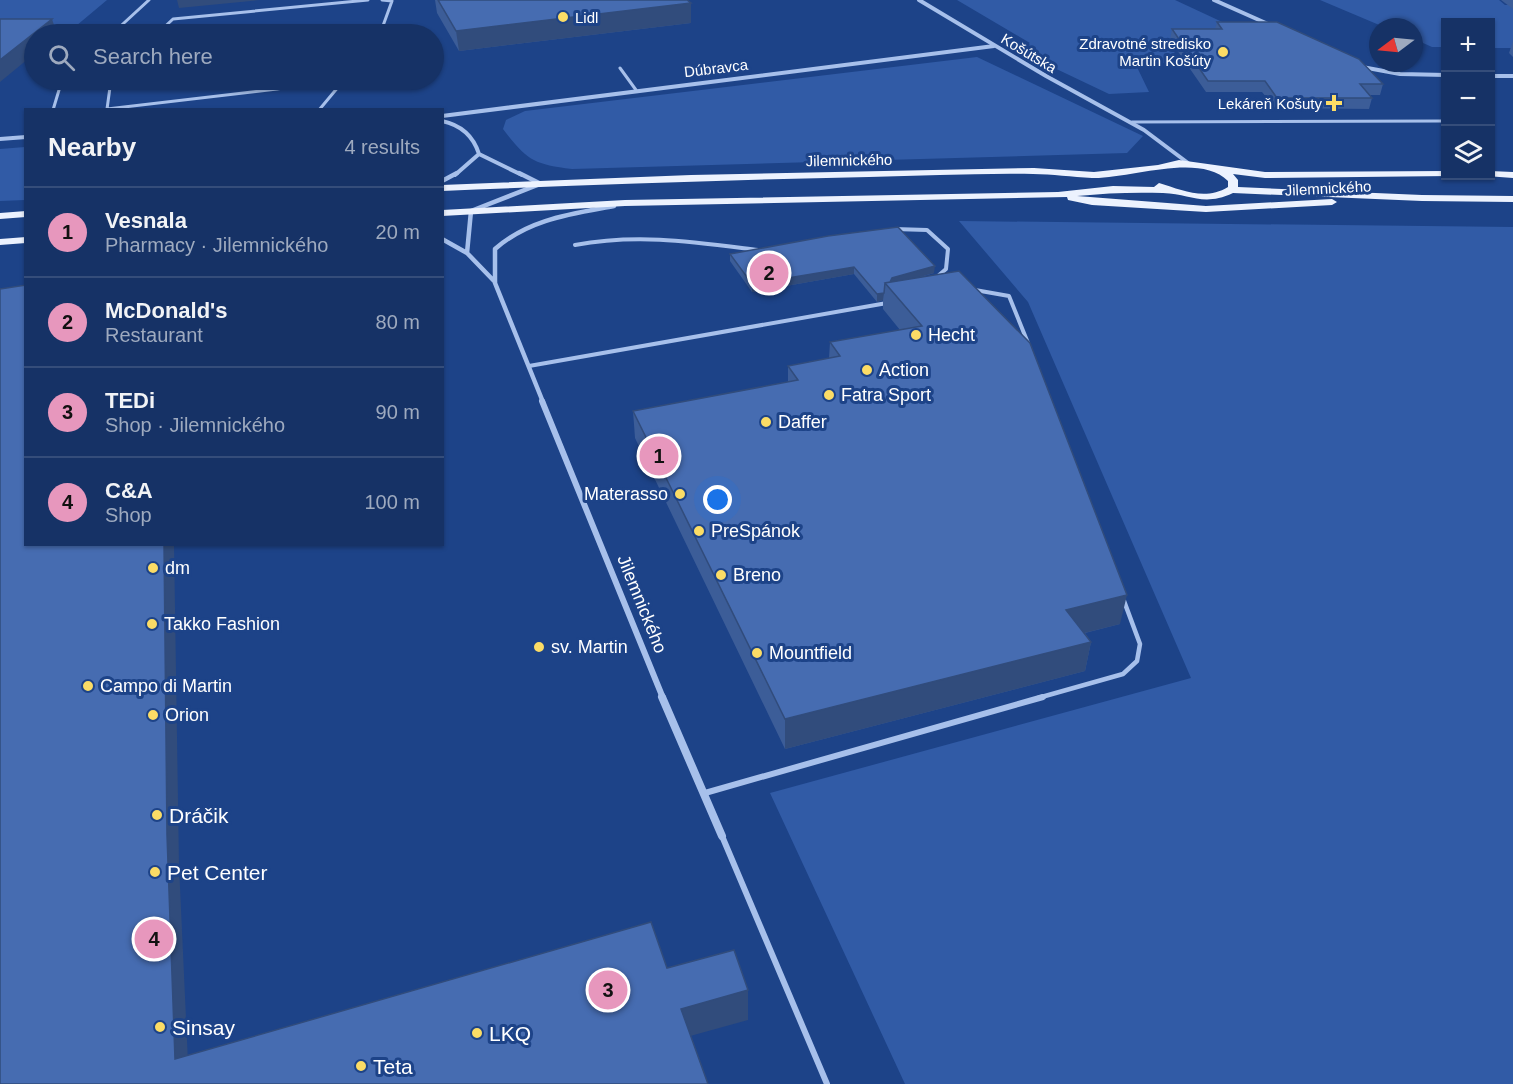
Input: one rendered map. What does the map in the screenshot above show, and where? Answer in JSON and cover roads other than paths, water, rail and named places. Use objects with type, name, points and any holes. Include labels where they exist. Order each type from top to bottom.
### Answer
[{"type":"main road","name":"Jilemnického","points":[[444,189],[691,178],[1022,171],[1094,175],[1188,163],[1219,170],[1265,175],[1441,174]]},
{"type":"main road","points":[[1158,168],[1153,172],[1154,181],[1168,190]]},
{"type":"main road","points":[[1219,170],[1233,180],[1231,190]]},
{"type":"main road","points":[[1495,174],[1513,175]]},
{"type":"main road","name":"Jilemnického","points":[[444,213],[625,203],[1058,195],[1113,189],[1168,190],[1191,196],[1208,196],[1231,190],[1422,198],[1513,199]]},
{"type":"main road","name":"Jilemnického","points":[[1058,195],[1092,202],[1206,209],[1422,198]]},
{"type":"main road","points":[[0,216],[24,214]]},
{"type":"main road","points":[[0,242],[24,240]]},
{"type":"street","name":"Košútska","points":[[919,0],[1065,88],[1132,122],[1170,147],[1188,163]]},
{"type":"street","points":[[1214,0],[1276,28]]},
{"type":"street","name":"Dúbravca","points":[[444,116],[994,46]]},
{"type":"street","points":[[1355,64],[1375,71],[1441,75]]},
{"type":"street","points":[[1495,76],[1513,76]]},
{"type":"street","points":[[444,122],[464,129],[476,141],[479,154]]},
{"type":"street","points":[[0,139],[24,137]]},
{"type":"street","points":[[444,180],[455,175],[479,154]]},
{"type":"street","points":[[479,154],[541,184]]},
{"type":"street","name":"Jilemnického","points":[[471,211],[541,184]]},
{"type":"street","name":"Jilemnického","points":[[495,283],[495,249],[506,238],[538,222],[625,203]]},
{"type":"street","points":[[467,253],[471,211]]},
{"type":"street","name":"Jilemnického","points":[[444,240],[467,253],[495,283],[643,652],[722,836]]},
{"type":"lane","points":[[123,24],[149,0]]},
{"type":"lane","points":[[168,24],[173,19],[368,0]]},
{"type":"lane","points":[[382,0],[393,1],[384,24]]},
{"type":"lane","points":[[620,68],[636,90]]},
{"type":"lane","points":[[54,108],[59,90]]},
{"type":"lane","points":[[107,108],[110,90]]},
{"type":"lane","points":[[115,108],[268,90]]},
{"type":"lane","points":[[321,108],[336,90]]},
{"type":"lane","points":[[1132,122],[1441,122]]},
{"type":"lane","points":[[890,229],[927,230],[948,249],[949,266],[942,275],[932,278]]},
{"type":"lane","points":[[575,245],[607,239],[661,238],[754,250],[765,249]]},
{"type":"lane","points":[[970,291],[1009,296],[1030,347]]},
{"type":"lane","points":[[887,303],[890,296]]},
{"type":"lane","points":[[529,366],[898,302]]},
{"type":"lane","points":[[705,793],[1123,674],[1137,661],[1140,644],[1119,589]]},
{"type":"lane","points":[[722,836],[827,1084]]},
{"type":"place","name":"Lidl","points":[[563,17]]},
{"type":"place","name":"Zdravotné stredisko Martin Košúty","points":[[1223,52]]},
{"type":"place","name":"Lekáreň Košuty","points":[[1334,103]]},
{"type":"place","name":"McDonald's","points":[[769,273]]},
{"type":"place","name":"Hecht","points":[[916,335]]},
{"type":"place","name":"Action","points":[[867,370]]},
{"type":"place","name":"Fatra Sport","points":[[829,395]]},
{"type":"place","name":"Daffer","points":[[766,422]]},
{"type":"place","name":"Vesnala","points":[[659,456]]},
{"type":"place","name":"Materasso","points":[[680,494]]},
{"type":"place","name":"PreSpánok","points":[[699,531]]},
{"type":"place","name":"dm","points":[[153,568]]},
{"type":"place","name":"Breno","points":[[721,575]]},
{"type":"place","name":"Takko Fashion","points":[[152,624]]},
{"type":"place","name":"sv. Martin","points":[[539,647]]},
{"type":"place","name":"Mountfield","points":[[757,653]]},
{"type":"place","name":"Campo di Martin","points":[[88,686]]},
{"type":"place","name":"Orion","points":[[153,715]]},
{"type":"place","name":"Dráčik","points":[[157,815]]},
{"type":"place","name":"Pet Center","points":[[155,872]]},
{"type":"place","name":"C&A","points":[[154,939]]},
{"type":"place","name":"TEDi","points":[[608,990]]},
{"type":"place","name":"Sinsay","points":[[160,1027]]},
{"type":"place","name":"LKQ","points":[[477,1033]]},
{"type":"place","name":"Teta","points":[[361,1066]]}]
